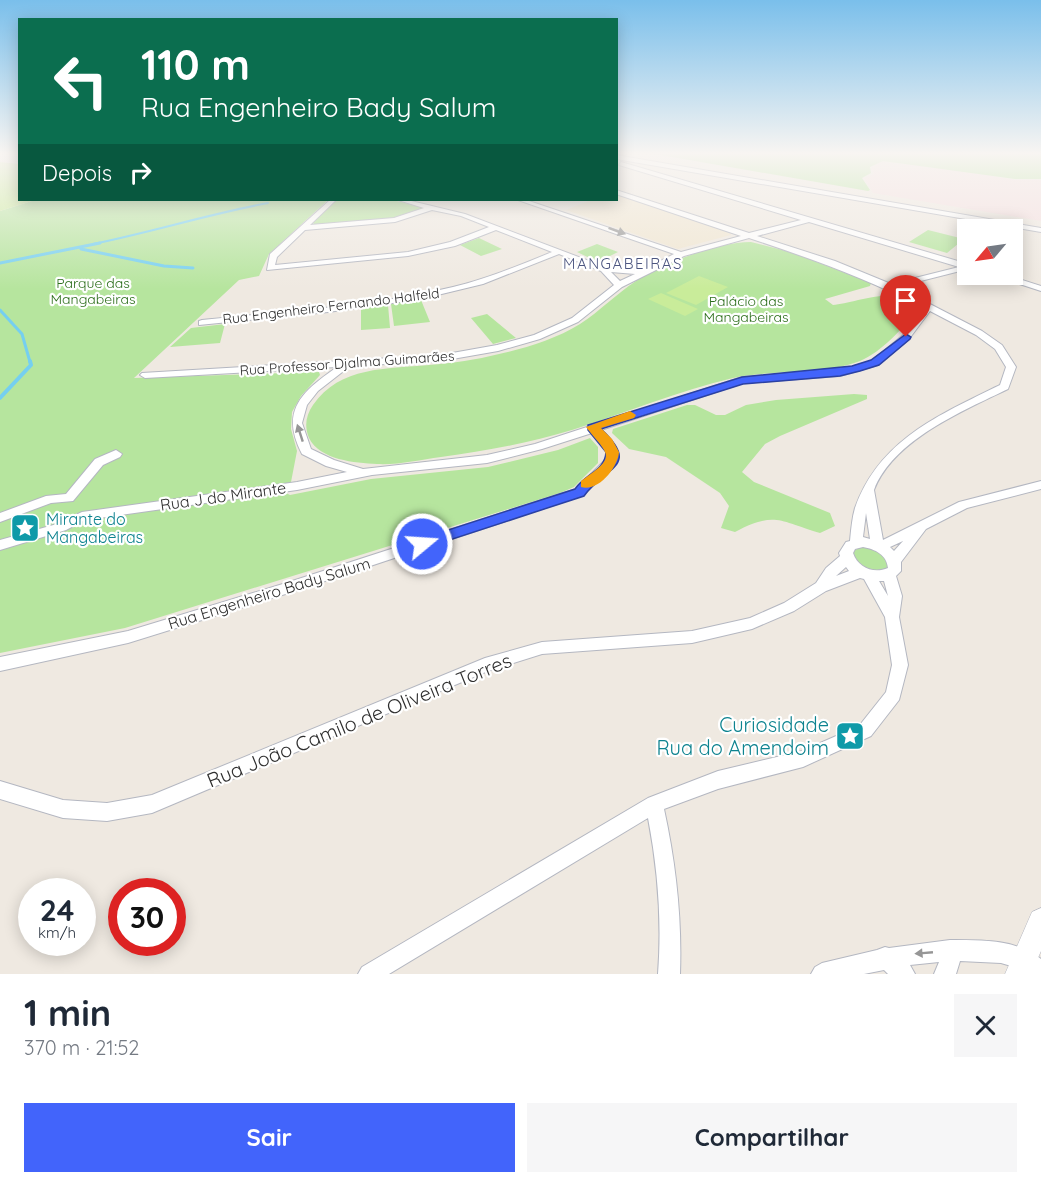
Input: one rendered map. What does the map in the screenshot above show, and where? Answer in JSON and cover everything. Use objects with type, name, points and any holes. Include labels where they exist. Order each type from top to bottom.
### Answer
[{"type":"street","points":[[636,198],[832,263],[889,287],[979,333],[999,347],[1011,367],[1004,387],[927,428],[885,459],[869,490],[857,519],[856,543],[879,547],[894,561]]},
{"type":"street","points":[[735,198],[957,264]]},
{"type":"street","points":[[854,198],[1041,231]]},
{"type":"street","points":[[882,198],[1041,226]]},
{"type":"street","points":[[332,201],[273,256],[270,268],[408,254],[452,244],[497,227]]},
{"type":"street","points":[[406,201],[497,227],[604,269],[641,272]]},
{"type":"street","points":[[524,201],[681,254]]},
{"type":"street","points":[[305,228],[395,220],[433,207]]},
{"type":"street","name":"Rua Professor Djalma Guimarães","points":[[145,375],[346,365],[441,358],[486,351],[537,337],[575,320],[619,285],[681,254],[808,220]]},
{"type":"street","name":"Rua Engenheiro Fernando Halfeld","points":[[202,323],[401,299],[452,290],[493,279],[560,251]]},
{"type":"street","points":[[604,269],[619,285]]},
{"type":"street","points":[[889,287],[957,270]]},
{"type":"street","points":[[1023,283],[1041,289]]},
{"type":"street","points":[[592,427],[742,380],[840,373],[875,363],[906,337],[928,307]]},
{"type":"street","points":[[346,365],[309,394],[298,412],[297,424],[306,451],[330,463],[363,473]]},
{"type":"street","name":"Rua J do Mirante","points":[[0,545],[61,527],[82,516],[290,487],[363,473],[487,459],[538,447],[592,427]]},
{"type":"street","name":"Rua Engenheiro Bady Salum","points":[[0,664],[128,637],[287,588],[580,492],[585,484],[609,468],[612,460],[613,452],[608,442],[592,427]]},
{"type":"street","points":[[0,518],[50,499],[69,498],[99,462],[116,454]]},
{"type":"street","points":[[879,547],[963,505],[1041,485]]},
{"type":"street","points":[[869,490],[879,547]]},
{"type":"street","points":[[69,498],[82,516]]},
{"type":"street","points":[[865,574],[889,575],[894,571],[894,561],[925,523]]},
{"type":"street","name":"Rua João Camilo de Oliveira Torres","points":[[821,587],[831,572],[847,558],[848,548],[856,543]]},
{"type":"street","points":[[847,558],[865,574],[892,617]]},
{"type":"street","name":"Rua João Camilo de Oliveira Torres","points":[[0,790],[63,809],[107,812],[152,804],[485,665],[542,648],[692,637],[752,623],[789,607],[821,587],[865,574]]},
{"type":"street","points":[[369,974],[654,804],[718,780],[803,759],[865,732],[893,695],[900,665],[892,617],[895,596],[889,575]]},
{"type":"street","points":[[654,804],[666,861],[673,931],[669,974]]},
{"type":"street","points":[[822,974],[885,957],[953,951],[1001,953],[1027,969],[1041,921]]},
{"type":"street","points":[[945,974],[953,951]]},
{"type":"street","points":[[885,957],[904,974]]},
{"type":"shaded area","points":[[618,198],[628,198],[730,232],[731,235],[678,249],[566,210],[588,201],[618,201]]},
{"type":"shaded area","points":[[906,198],[1041,198],[1041,221]]},
{"type":"green space","points":[[0,198],[32,201],[0,211]]},
{"type":"green space","name":"Parque das Mangabeiras","points":[[32,201],[327,201],[269,254],[259,276],[239,280],[134,378],[319,372],[320,375],[301,396],[292,412],[291,429],[297,451],[291,482],[283,488],[284,492],[290,495],[371,479],[488,467],[558,450],[590,438],[598,447],[598,463],[574,487],[560,493],[125,628],[0,653],[0,211]]},
{"type":"green space","points":[[336,201],[397,201],[425,208],[397,218],[314,225],[313,222]]},
{"type":"green space","points":[[928,230],[957,237],[957,245],[947,253],[909,242]]},
{"type":"green space","points":[[479,238],[502,249],[481,256],[460,245]]},
{"type":"green space","name":"Palácio das Mangabeiras","points":[[751,242],[794,253],[871,283],[870,286],[825,299],[833,305],[878,296],[891,296],[911,303],[917,312],[884,346],[868,357],[845,366],[733,378],[572,430],[507,446],[409,462],[377,464],[359,463],[330,456],[314,445],[309,438],[306,421],[313,405],[324,392],[350,376],[381,369],[473,360],[541,342],[580,324],[629,286],[661,267],[707,250]]},
{"type":"green space","points":[[597,244],[618,252],[598,262],[577,252]]},
{"type":"green space","points":[[699,276],[728,287],[696,305],[666,293]]},
{"type":"green space","points":[[661,293],[698,309],[685,316],[648,299]]},
{"type":"green space","points":[[421,300],[430,322],[394,326],[391,304]]},
{"type":"green space","points":[[388,305],[390,328],[361,330],[361,308]]},
{"type":"green space","points":[[487,314],[516,338],[493,344],[471,318]]},
{"type":"green space","points":[[225,324],[220,343],[170,347],[191,328]]},
{"type":"green space","points":[[867,395],[867,399],[765,444],[742,472],[754,482],[830,513],[835,526],[820,533],[777,520],[759,522],[735,532],[721,528],[729,506],[720,493],[666,457],[629,449],[612,433],[613,429],[687,405],[695,405],[716,415],[725,415],[746,405],[776,400]]},
{"type":"green space","points":[[864,546],[884,554],[889,566],[887,569],[869,571],[853,558],[853,551]]},
{"type":"waterway","points":[[93,244],[268,203]]},
{"type":"waterway","points":[[0,263],[100,243]]},
{"type":"waterway","points":[[81,249],[164,266],[193,268]]},
{"type":"waterway","points":[[0,310],[22,334],[30,362]]},
{"type":"waterway","points":[[0,398],[31,365],[30,361]]},
{"type":"slow traffic","points":[[585,484],[609,468],[613,452],[608,442],[592,427],[630,415]]},
{"type":"place","name":"Mirante do Mangabeiras","points":[[25,528]]},
{"type":"place","name":"Curiosidade Rua do Amendoim","points":[[850,736]]},
{"type":"district","name":"MANGABEIRAS","points":[[623,263]]},
{"type":"route","points":[[422,544],[580,492],[585,484],[609,468],[612,460],[613,452],[608,442],[592,427],[742,380],[840,373],[856,369],[875,363],[906,337]]}]
